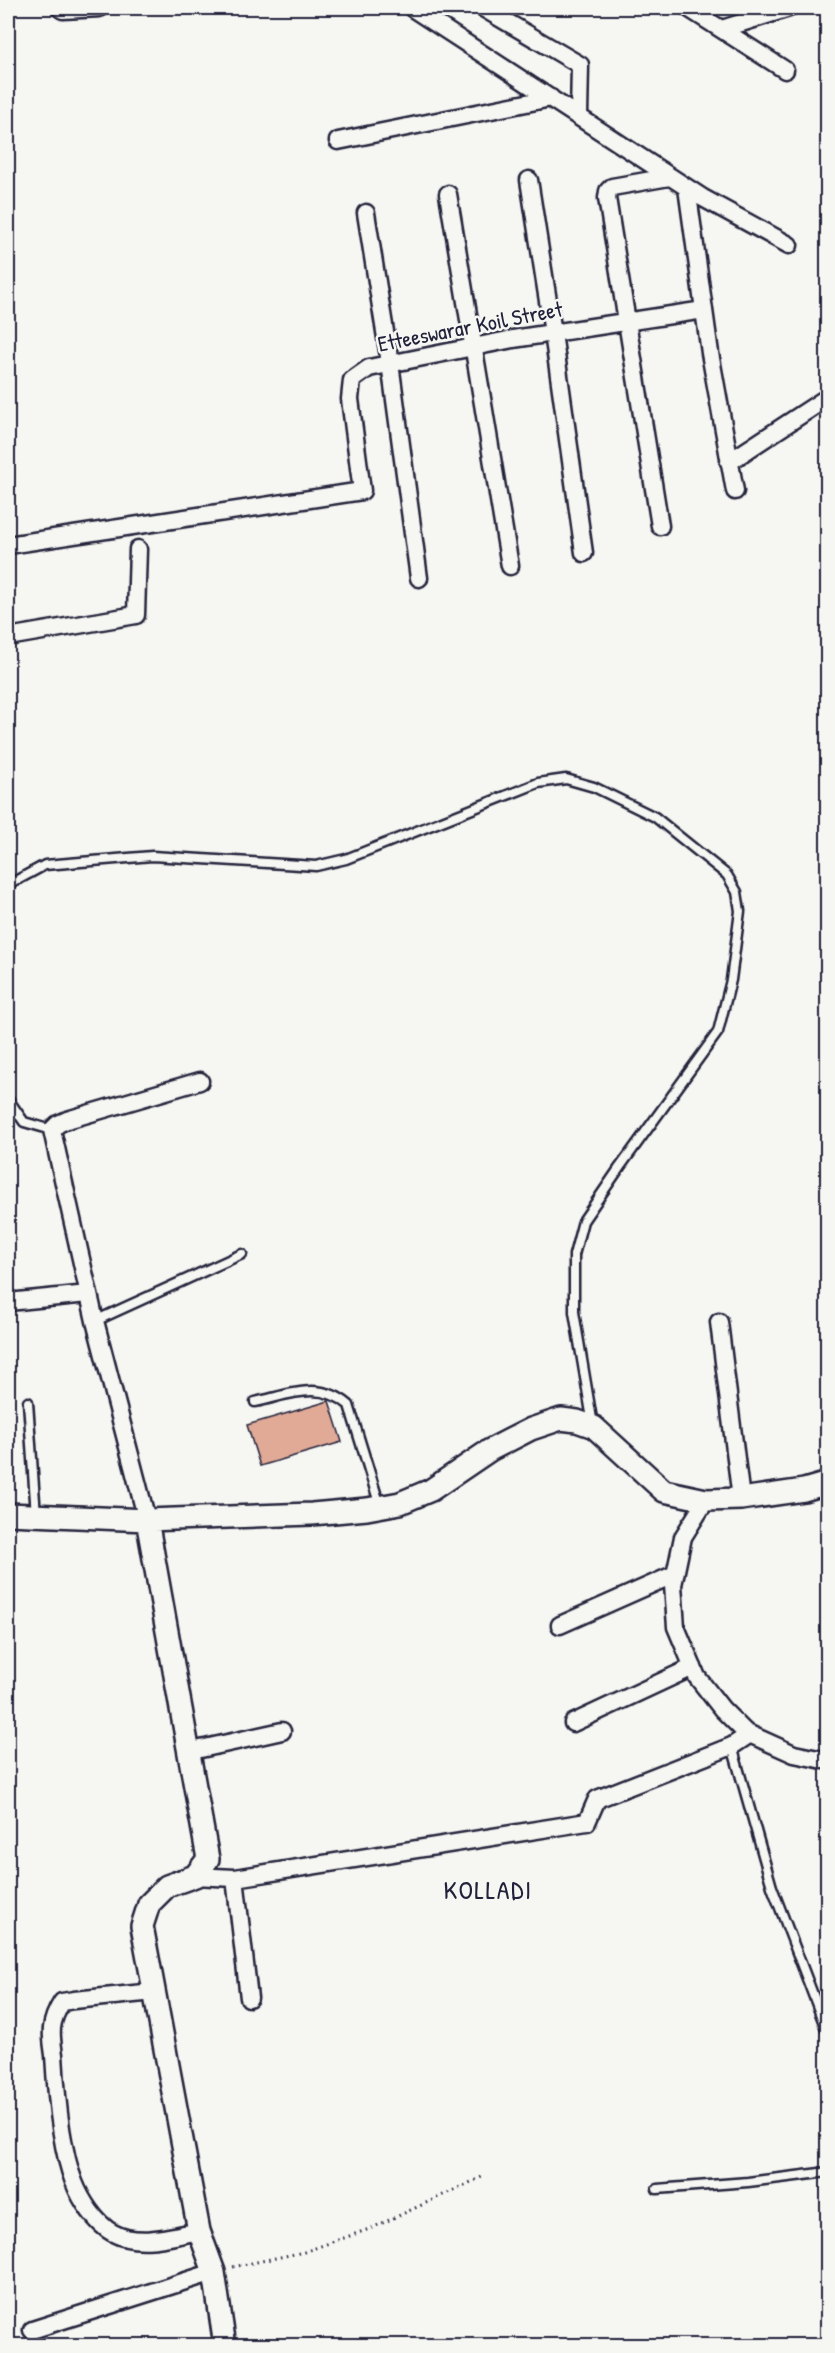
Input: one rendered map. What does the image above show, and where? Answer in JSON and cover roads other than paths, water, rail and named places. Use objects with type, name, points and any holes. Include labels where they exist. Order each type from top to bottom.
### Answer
[{"type":"street","points":[[60,8],[63,10],[100,8]]},
{"type":"street","points":[[412,8],[669,177],[789,245]]},
{"type":"street","points":[[437,8],[441,26]]},
{"type":"street","points":[[483,8],[580,65],[579,116]]},
{"type":"street","points":[[688,8],[785,70]]},
{"type":"street","points":[[722,29],[789,8]]},
{"type":"street","points":[[338,141],[550,98]]},
{"type":"street","points":[[660,526],[625,322],[607,198],[608,191],[612,187],[669,177]]},
{"type":"street","points":[[529,180],[584,554]]},
{"type":"street","points":[[687,188],[704,310],[735,492]]},
{"type":"street","points":[[448,194],[510,566]]},
{"type":"street","points":[[366,213],[390,363],[419,578]]},
{"type":"street","name":"Etteeswarar Koil Street","points":[[8,545],[362,491],[350,399],[352,380],[369,368],[553,333],[704,310]]},
{"type":"street","points":[[729,462],[828,397]]},
{"type":"street","points":[[8,637],[136,615],[138,549]]},
{"type":"street","points":[[194,1876],[208,1859],[147,1520],[88,1294],[52,1130],[67,1119],[200,1081]]},
{"type":"street","points":[[8,1302],[88,1294]]},
{"type":"street","points":[[719,1322],[741,1499]]},
{"type":"street","points":[[8,1514],[147,1520],[312,1514],[380,1507],[400,1503],[431,1490],[490,1450],[531,1429],[561,1419],[577,1421],[594,1427],[664,1491],[706,1500],[741,1499],[804,1490],[828,1483]]},
{"type":"street","points":[[706,1500],[683,1537],[673,1585],[676,1627],[697,1677],[745,1732],[794,1754],[828,1761]]},
{"type":"street","points":[[560,1625],[675,1574]]},
{"type":"street","points":[[573,1723],[693,1667]]},
{"type":"street","points":[[188,1752],[282,1731]]},
{"type":"street","points":[[225,2346],[214,2272],[198,2231],[142,1926],[149,1904],[167,1886],[194,1876],[235,1878],[587,1822],[597,1799],[732,1746],[750,1734]]},
{"type":"street","points":[[235,1878],[249,1998]]},
{"type":"street","points":[[154,1992],[62,2002],[57,2011],[52,2028],[56,2090],[66,2152],[74,2182],[82,2198],[99,2222],[113,2233],[129,2238],[149,2240],[198,2231]]},
{"type":"street","points":[[32,2330],[214,2272]]},
{"type":"lane","points":[[8,885],[45,865],[152,856],[316,866],[346,859],[538,783],[566,779],[594,787],[655,817],[720,868],[737,892],[740,911],[731,980],[718,1032],[583,1221],[574,1256],[574,1312],[594,1427]]},
{"type":"lane","points":[[8,1099],[24,1122],[52,1130]]},
{"type":"lane","points":[[95,1321],[242,1254]]},
{"type":"lane","points":[[255,1402],[310,1389],[337,1395],[349,1405],[380,1507]]},
{"type":"lane","points":[[28,1402],[36,1515]]},
{"type":"lane","points":[[732,1746],[772,1887],[828,2034]]},
{"type":"lane","points":[[657,2190],[828,2172]]},
{"type":"district","name":"KOLLADI","points":[[488,1889]]}]
